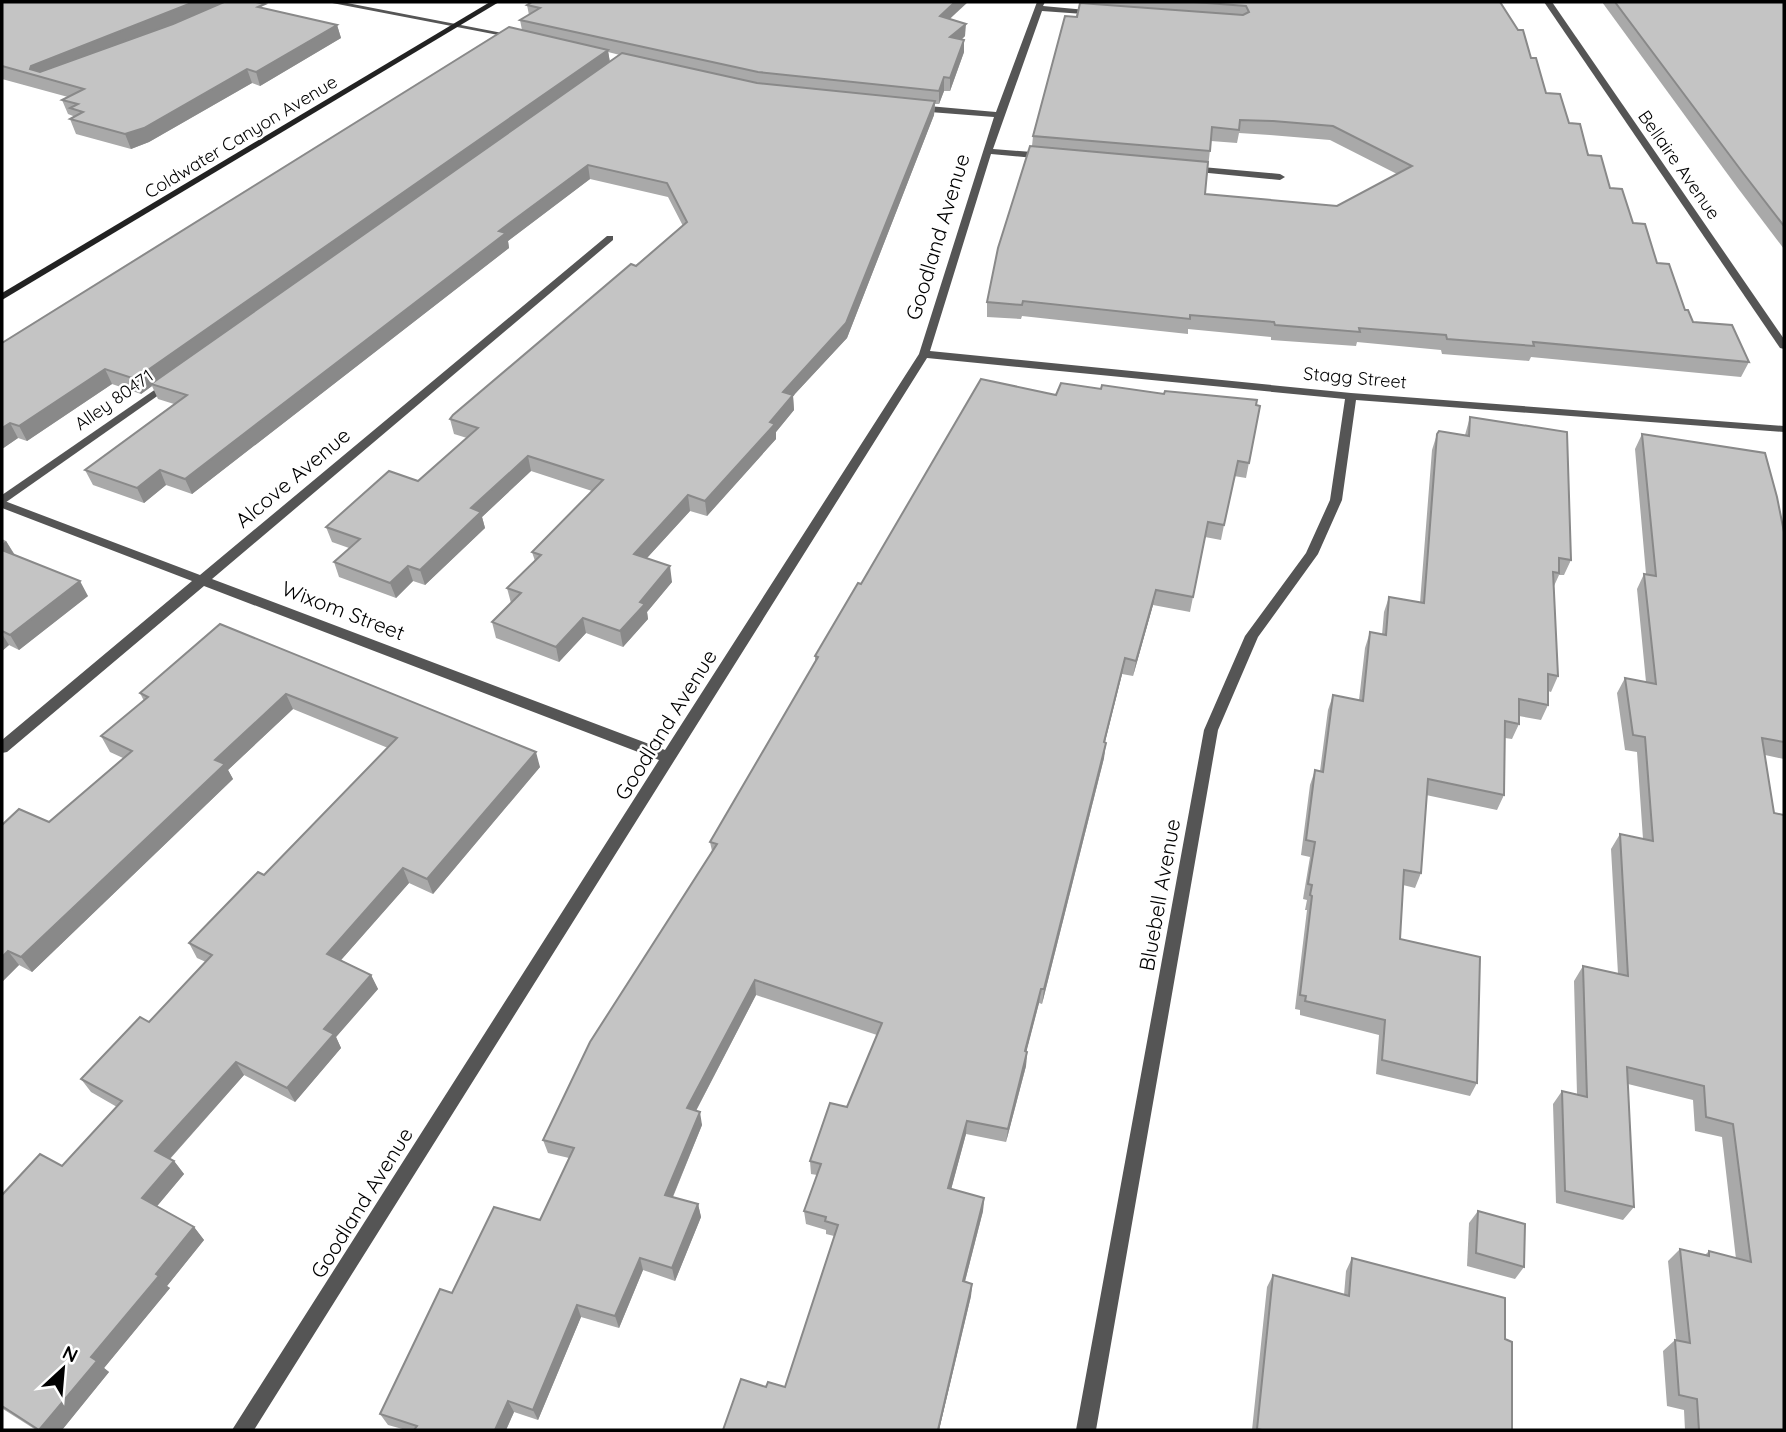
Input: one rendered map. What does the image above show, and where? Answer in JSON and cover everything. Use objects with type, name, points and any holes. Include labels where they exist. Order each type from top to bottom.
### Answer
[{"type":"main road","name":"Coldwater Canyon Avenue","points":[[2,297],[495,2]]},
{"type":"street","points":[[331,2],[532,40]]},
{"type":"street","name":"Bellaire Avenue","points":[[1548,2],[1784,346]]},
{"type":"street","points":[[1040,5],[1107,13]]},
{"type":"street","name":"Goodland Avenue","points":[[242,1430],[924,354],[999,114],[1040,5]]},
{"type":"street","points":[[908,107],[999,114]]},
{"type":"street","points":[[987,151],[1054,157]]},
{"type":"street","points":[[1174,168],[1280,177]]},
{"type":"street","name":"Alcove Avenue","points":[[2,748],[610,238]]},
{"type":"street","name":"Stagg Street","points":[[924,354],[1351,396],[1784,429]]},
{"type":"street","name":"Alley 80471","points":[[2,503],[183,373]]},
{"type":"street","name":"Bluebell Avenue","points":[[1086,1430],[1212,730],[1252,636],[1312,554],[1336,500],[1351,396]]},
{"type":"street","name":"Wixom Street","points":[[2,503],[670,758]]},
{"type":"building","points":[[2,2],[194,2],[31,66],[30,69],[40,72],[173,24],[224,2],[256,2],[265,4],[258,7],[337,25],[256,72],[247,69],[144,128],[125,134],[70,119],[83,112],[70,108],[78,104],[62,100],[84,89],[2,66]]},
{"type":"building","points":[[532,2],[955,2],[940,16],[966,24],[950,37],[964,40],[950,78],[944,77],[939,91],[758,72],[520,20],[540,8],[527,5]]},
{"type":"building","points":[[1194,2],[1500,2],[1518,30],[1523,30],[1531,58],[1536,58],[1546,93],[1560,94],[1569,123],[1580,124],[1588,155],[1601,156],[1610,188],[1622,189],[1633,223],[1645,224],[1657,263],[1669,264],[1685,310],[1688,310],[1693,322],[1732,325],[1749,362],[1533,342],[1534,346],[1447,339],[1446,335],[1359,328],[1360,332],[1275,325],[1274,322],[1190,315],[1190,319],[1023,301],[1022,305],[987,302],[998,248],[1030,146],[1208,162],[1205,194],[1337,206],[1412,166],[1333,126],[1273,121],[1240,120],[1239,130],[1212,127],[1210,151],[1033,136],[1065,16],[1077,17],[1080,3],[1243,15],[1249,12],[1246,6]]},
{"type":"building","points":[[1615,2],[1784,2],[1784,226],[1743,173]]},
{"type":"building","points":[[509,27],[608,50],[135,379],[105,369],[19,426],[10,423],[2,428],[2,343]]},
{"type":"building","points":[[622,53],[757,83],[935,101],[846,323],[783,392],[793,395],[770,422],[775,424],[705,501],[688,495],[634,554],[670,566],[640,602],[645,604],[620,631],[583,618],[556,647],[492,622],[521,593],[507,588],[541,555],[532,552],[603,480],[528,456],[471,508],[481,512],[420,570],[408,566],[390,583],[334,562],[360,539],[326,527],[389,471],[418,481],[478,428],[450,419],[453,415],[631,264],[636,266],[687,222],[667,183],[588,165],[499,231],[506,233],[185,479],[160,470],[137,488],[85,470],[187,395],[151,384]]},
{"type":"building","points":[[981,379],[1056,395],[1061,383],[1101,389],[1102,385],[1164,394],[1165,391],[1257,400],[1256,405],[1260,406],[1249,463],[1238,461],[1224,525],[1208,522],[1193,597],[1156,590],[1136,661],[1125,658],[1044,989],[1041,989],[1025,1051],[1027,1052],[1008,1129],[967,1121],[948,1188],[984,1198],[963,1281],[972,1284],[938,1430],[723,1430],[741,1379],[766,1387],[768,1382],[785,1387],[838,1225],[825,1221],[826,1217],[804,1211],[821,1164],[810,1161],[830,1103],[847,1107],[882,1023],[755,980],[687,1108],[700,1112],[665,1195],[698,1204],[672,1268],[640,1258],[615,1316],[577,1305],[533,1410],[508,1401],[495,1430],[414,1430],[417,1426],[380,1414],[440,1289],[452,1293],[494,1207],[540,1220],[574,1148],[543,1140],[590,1042],[717,844],[710,842],[818,657],[815,656],[858,583],[861,584]]},
{"type":"building","points":[[1470,417],[1567,432],[1571,560],[1559,558],[1559,573],[1553,572],[1558,676],[1548,674],[1548,705],[1519,699],[1519,724],[1505,721],[1504,795],[1428,779],[1421,873],[1404,870],[1400,939],[1480,957],[1477,1083],[1382,1060],[1385,1020],[1305,1001],[1306,996],[1300,995],[1312,896],[1312,885],[1308,884],[1315,842],[1306,840],[1315,770],[1323,772],[1333,695],[1363,701],[1370,632],[1386,635],[1389,597],[1424,603],[1437,434],[1439,431],[1469,436]]},
{"type":"building","points":[[1642,434],[1765,453],[1784,532],[1784,742],[1762,738],[1774,813],[1784,815],[1784,1430],[1699,1430],[1697,1399],[1679,1395],[1675,1340],[1690,1343],[1680,1249],[1709,1256],[1709,1251],[1751,1262],[1733,1124],[1706,1117],[1704,1086],[1627,1067],[1634,1207],[1565,1191],[1562,1091],[1587,1097],[1583,966],[1628,976],[1620,834],[1653,841],[1645,737],[1633,735],[1625,678],[1656,684],[1644,574],[1656,576]]},
{"type":"building","points":[[2,550],[80,581],[10,635],[2,631]]},
{"type":"building","points":[[220,624],[536,752],[427,879],[403,868],[327,954],[371,975],[324,1029],[334,1034],[287,1088],[236,1062],[155,1151],[174,1161],[142,1198],[194,1227],[156,1274],[159,1276],[91,1357],[97,1361],[39,1430],[2,1406],[2,1195],[40,1154],[62,1166],[122,1101],[81,1079],[140,1017],[149,1022],[212,955],[189,943],[258,872],[264,875],[397,738],[286,694],[215,760],[225,764],[21,957],[8,951],[2,957],[2,825],[19,809],[49,822],[132,751],[101,736],[148,697],[140,693]]},
{"type":"building","points":[[1478,1211],[1525,1224],[1524,1267],[1476,1253]]},
{"type":"building","points":[[1352,1258],[1505,1298],[1505,1339],[1512,1342],[1512,1430],[1257,1429],[1273,1275],[1349,1296]]}]
